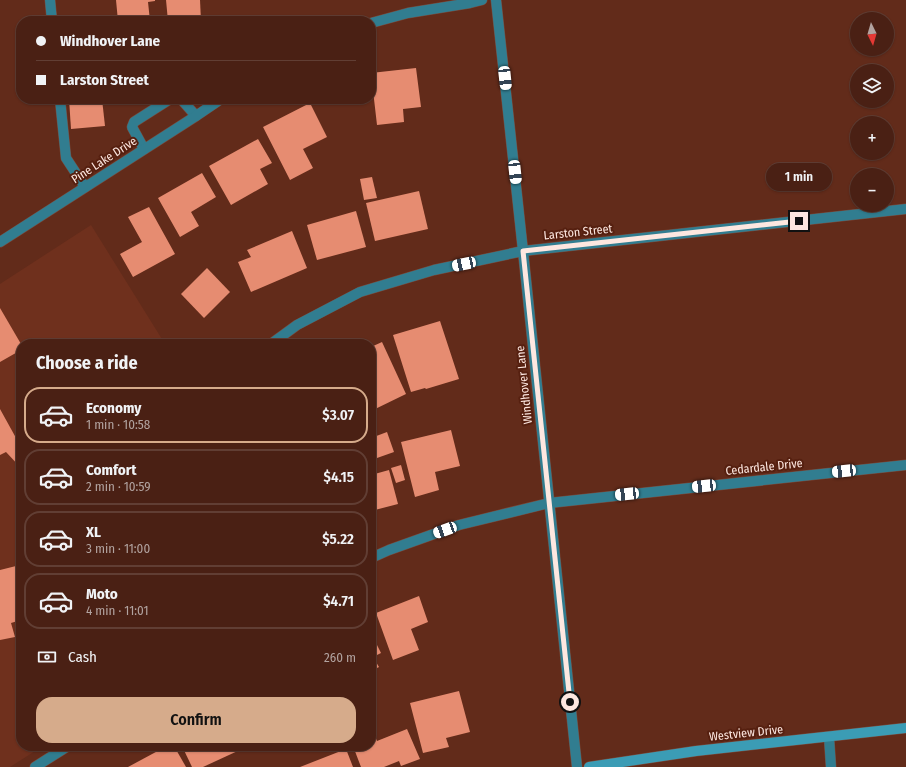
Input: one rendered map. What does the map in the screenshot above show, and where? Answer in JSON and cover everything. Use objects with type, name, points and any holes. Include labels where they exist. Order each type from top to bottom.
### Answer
[{"type":"main road","name":"Westview Drive","points":[[589,767],[696,752],[906,728]]},
{"type":"street","points":[[50,0],[52,16]]},
{"type":"street","points":[[376,22],[408,13],[482,0]]},
{"type":"street","name":"Windhover Lane","points":[[496,0],[577,767]]},
{"type":"street","points":[[61,104],[66,158],[85,187]]},
{"type":"street","points":[[144,149],[132,127],[134,122],[162,104]]},
{"type":"street","points":[[186,104],[196,116]]},
{"type":"street","name":"Pine Lake Drive","points":[[0,242],[214,104]]},
{"type":"street","name":"Larston Street","points":[[278,339],[297,325],[360,292],[434,270],[523,251],[906,209]]},
{"type":"street","name":"Cedardale Drive","points":[[376,556],[459,525],[549,503],[906,464]]},
{"type":"street","points":[[829,737],[832,767]]},
{"type":"street","points":[[35,767],[60,751]]},
{"type":"shaded area","points":[[91,225],[162,339],[16,339],[16,751],[35,751],[10,767],[0,767],[0,284]]},
{"type":"building","points":[[116,0],[155,0],[148,2],[149,16],[118,16]]},
{"type":"building","points":[[166,0],[200,0],[201,16],[168,16]]},
{"type":"building","points":[[416,68],[421,107],[403,109],[404,122],[377,125],[375,104],[376,104],[376,72]]},
{"type":"building","points":[[69,104],[103,104],[105,126],[71,129]]},
{"type":"building","points":[[310,104],[327,137],[303,149],[313,168],[290,180],[263,127]]},
{"type":"building","points":[[258,139],[272,163],[260,169],[268,184],[231,205],[209,166]]},
{"type":"building","points":[[202,173],[216,197],[191,212],[199,226],[180,237],[158,198]]},
{"type":"building","points":[[372,177],[377,198],[364,200],[360,179]]},
{"type":"building","points":[[419,191],[428,229],[375,241],[366,203]]},
{"type":"building","points":[[149,207],[175,254],[133,277],[120,254],[142,242],[128,217]]},
{"type":"building","points":[[356,211],[366,247],[317,260],[307,225]]},
{"type":"building","points":[[292,231],[307,268],[251,292],[238,262],[251,257],[247,250]]},
{"type":"building","points":[[207,268],[230,292],[204,318],[181,294]]},
{"type":"building","points":[[0,308],[18,339],[16,339],[16,353],[0,362]]},
{"type":"building","points":[[440,321],[459,379],[411,392],[393,335]]},
{"type":"building","points":[[382,342],[406,394],[376,409],[376,345]]},
{"type":"building","points":[[0,409],[16,438],[16,463],[6,452],[0,455]]},
{"type":"building","points":[[451,430],[460,466],[435,472],[439,490],[415,497],[401,442]]},
{"type":"building","points":[[387,432],[394,452],[377,458],[376,436]]},
{"type":"building","points":[[401,465],[405,480],[396,483],[391,468]]},
{"type":"building","points":[[389,470],[398,504],[376,510],[376,474]]},
{"type":"building","points":[[16,566],[16,622],[11,623],[15,637],[0,640],[0,570]]},
{"type":"building","points":[[419,596],[428,622],[411,629],[419,650],[393,660],[376,613]]},
{"type":"building","points":[[376,643],[381,653],[376,656]]},
{"type":"building","points":[[459,691],[470,732],[446,738],[449,747],[423,753],[410,703]]},
{"type":"building","points":[[407,729],[420,759],[401,766],[399,761],[384,767],[361,767],[355,751],[376,751],[376,738],[377,741]]},
{"type":"building","points":[[158,751],[177,751],[186,767],[128,767]]},
{"type":"building","points":[[184,751],[238,751],[203,767],[192,767]]},
{"type":"building","points":[[341,751],[347,751],[353,767],[300,767]]},
{"type":"route","points":[[570,702],[523,251],[799,221]]}]
